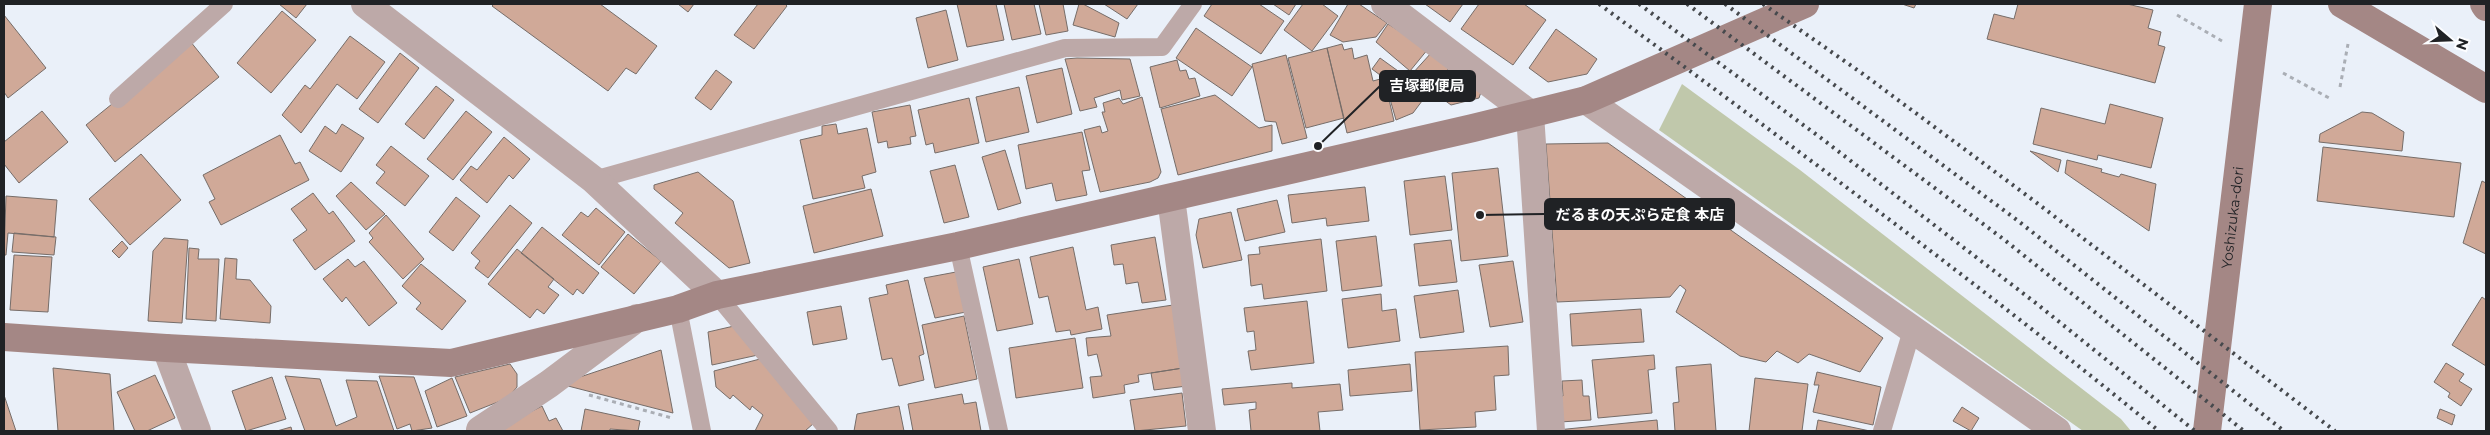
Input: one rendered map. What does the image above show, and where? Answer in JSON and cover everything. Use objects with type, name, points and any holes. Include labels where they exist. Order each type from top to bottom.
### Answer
[{"type":"street","points":[[365,4],[594,180],[717,294]]},
{"type":"street","points":[[1385,4],[1530,114],[1551,431]]},
{"type":"street","points":[[4,337],[166,348],[451,363],[678,309],[717,294],[958,246],[1586,100],[1805,4]]},
{"type":"street","name":"Yoshizuka-dori","points":[[2207,431],[2258,4]]},
{"type":"street","points":[[2342,4],[2486,89]]},
{"type":"street","points":[[1586,100],[2057,431]]},
{"type":"street","points":[[1171,198],[1202,431]]},
{"type":"street","points":[[479,431],[549,384],[637,318]]},
{"type":"street","points":[[166,348],[197,431]]},
{"type":"lane","points":[[118,99],[224,4]]},
{"type":"lane","points":[[594,180],[1065,48],[1162,47],[1192,4]]},
{"type":"lane","points":[[958,246],[999,431]]},
{"type":"lane","points":[[717,294],[829,431]]},
{"type":"lane","points":[[678,309],[702,431]]},
{"type":"lane","points":[[1882,431],[1912,330]]},
{"type":"path","points":[[549,384],[679,420]]},
{"type":"green space","points":[[1682,84],[1800,170],[2121,419],[2131,431],[2083,431],[1659,130]]},
{"type":"building","points":[[279,4],[307,4],[296,18]]},
{"type":"building","points":[[494,4],[600,4],[657,46],[636,74],[626,68],[608,91],[492,6]]},
{"type":"building","points":[[678,4],[694,4],[688,12]]},
{"type":"building","points":[[758,4],[785,4],[787,6],[754,49],[734,35]]},
{"type":"building","points":[[957,4],[996,4],[1004,40],[967,47]]},
{"type":"building","points":[[1004,4],[1034,4],[1041,34],[1012,40]]},
{"type":"building","points":[[1039,4],[1063,4],[1068,31],[1046,35]]},
{"type":"building","points":[[1079,4],[1083,4],[1119,23],[1115,37],[1073,25]]},
{"type":"building","points":[[1104,4],[1138,4],[1127,19]]},
{"type":"building","points":[[1212,4],[1259,4],[1284,21],[1261,54],[1204,16]]},
{"type":"building","points":[[1273,4],[1296,4],[1289,15]]},
{"type":"building","points":[[1303,4],[1322,4],[1338,16],[1312,51],[1284,30]]},
{"type":"building","points":[[1348,4],[1359,4],[1387,23],[1376,37],[1343,42],[1330,35]]},
{"type":"building","points":[[1425,4],[1463,4],[1450,22]]},
{"type":"building","points":[[1479,4],[1524,4],[1546,20],[1513,65],[1461,29]]},
{"type":"building","points":[[1902,4],[1916,4],[1914,8]]},
{"type":"building","points":[[2018,4],[2127,4],[2153,10],[2148,28],[2161,32],[2158,45],[2165,47],[2155,83],[1987,39],[1994,14],[2014,19]]},
{"type":"building","points":[[946,10],[958,60],[928,68],[916,18]]},
{"type":"building","points":[[282,11],[316,40],[271,93],[237,63]]},
{"type":"building","points":[[4,15],[46,68],[8,98],[4,92]]},
{"type":"building","points":[[1388,24],[1428,49],[1410,71],[1376,42]]},
{"type":"building","points":[[1196,28],[1252,67],[1232,96],[1176,58]]},
{"type":"building","points":[[1556,29],[1597,59],[1587,74],[1548,82],[1529,68]]},
{"type":"building","points":[[350,36],[385,62],[357,99],[337,84],[301,133],[282,115],[305,85],[310,89]]},
{"type":"building","points":[[190,41],[219,77],[115,162],[86,125]]},
{"type":"building","points":[[1342,44],[1344,50],[1352,48],[1354,59],[1367,55],[1373,81],[1384,78],[1394,121],[1347,133],[1327,48]]},
{"type":"building","points":[[1327,48],[1344,118],[1306,128],[1288,58]]},
{"type":"building","points":[[1432,52],[1450,67],[1431,90],[1412,74]]},
{"type":"building","points":[[400,53],[419,68],[378,123],[359,109]]},
{"type":"building","points":[[1286,55],[1307,138],[1282,144],[1276,122],[1265,121],[1252,64]]},
{"type":"building","points":[[1380,58],[1419,86],[1415,93],[1422,101],[1413,113],[1396,120],[1384,78],[1372,69]]},
{"type":"building","points":[[1065,59],[1130,59],[1140,96],[1122,100],[1120,90],[1094,98],[1097,107],[1080,111]]},
{"type":"building","points":[[1177,60],[1180,71],[1186,70],[1189,79],[1195,78],[1200,96],[1160,108],[1150,67]]},
{"type":"building","points":[[1062,68],[1072,114],[1037,123],[1026,76]]},
{"type":"building","points":[[1453,69],[1482,89],[1479,98],[1451,105],[1436,94]]},
{"type":"building","points":[[716,70],[732,82],[711,110],[695,98]]},
{"type":"building","points":[[436,86],[454,100],[424,139],[405,124]]},
{"type":"building","points":[[1019,87],[1029,132],[986,142],[976,97]]},
{"type":"building","points":[[1215,95],[1259,128],[1272,125],[1272,151],[1178,175],[1161,109]]},
{"type":"building","points":[[1142,97],[1161,172],[1158,178],[1150,182],[1100,192],[1084,130],[1100,126],[1102,133],[1108,131],[1102,112],[1105,112],[1103,103],[1119,98],[1123,104]]},
{"type":"building","points":[[969,98],[979,143],[935,153],[933,143],[926,145],[918,110]]},
{"type":"building","points":[[2110,104],[2163,118],[2151,168],[2098,155],[2097,160],[2033,144],[2041,108],[2105,124]]},
{"type":"building","points":[[910,105],[916,136],[910,137],[911,144],[888,148],[887,141],[878,143],[872,112]]},
{"type":"building","points":[[42,111],[68,142],[19,183],[4,164],[4,142]]},
{"type":"building","points":[[466,111],[492,132],[453,180],[427,159]]},
{"type":"building","points":[[2362,112],[2372,113],[2404,132],[2402,151],[2319,142],[2320,134]]},
{"type":"building","points":[[342,124],[364,138],[341,172],[309,151],[325,126],[336,134]]},
{"type":"building","points":[[836,124],[838,134],[867,128],[876,172],[862,176],[865,188],[813,199],[800,140],[822,135],[822,126]]},
{"type":"building","points":[[1082,132],[1090,170],[1082,171],[1087,195],[1056,201],[1052,183],[1026,189],[1018,145]]},
{"type":"building","points":[[280,135],[295,164],[300,162],[309,180],[221,225],[209,202],[215,199],[203,175]]},
{"type":"building","points":[[504,137],[530,159],[513,179],[509,175],[487,203],[460,180],[471,166],[477,170]]},
{"type":"building","points":[[1608,143],[1883,338],[1860,372],[1809,354],[1798,363],[1777,351],[1766,362],[1740,356],[1676,312],[1686,290],[1680,285],[1670,297],[1557,302],[1546,144]]},
{"type":"building","points":[[391,146],[429,176],[405,206],[376,183],[385,172],[376,165]]},
{"type":"building","points":[[2323,147],[2461,163],[2454,217],[2317,201]]},
{"type":"building","points":[[1005,150],[1021,203],[998,210],[982,157]]},
{"type":"building","points":[[2030,151],[2061,160],[2058,172]]},
{"type":"building","points":[[141,154],[181,200],[130,245],[89,199]]},
{"type":"building","points":[[2067,160],[2102,169],[2101,172],[2119,177],[2121,174],[2156,184],[2149,231],[2065,173]]},
{"type":"building","points":[[955,165],[969,217],[944,223],[930,171]]},
{"type":"building","points":[[1498,168],[1508,256],[1461,261],[1452,173]]},
{"type":"building","points":[[698,172],[733,201],[750,263],[729,268],[675,223],[683,213],[654,189],[654,185]]},
{"type":"building","points":[[1445,176],[1452,230],[1410,235],[1404,181]]},
{"type":"building","points":[[2482,181],[2486,183],[2486,254],[2463,243]]},
{"type":"building","points":[[351,182],[385,214],[366,230],[336,196]]},
{"type":"building","points":[[1365,187],[1369,221],[1327,226],[1326,218],[1292,223],[1288,195]]},
{"type":"building","points":[[871,189],[883,236],[814,253],[803,206]]},
{"type":"building","points":[[313,193],[329,214],[333,211],[355,241],[315,270],[293,240],[307,230],[291,209]]},
{"type":"building","points":[[6,196],[57,200],[54,237],[8,233],[6,255],[4,255]]},
{"type":"building","points":[[456,197],[480,216],[453,251],[429,232]]},
{"type":"building","points":[[1277,200],[1285,232],[1245,241],[1237,209]]},
{"type":"building","points":[[510,205],[532,223],[488,278],[475,268],[480,261],[471,253]]},
{"type":"building","points":[[596,208],[625,232],[599,265],[562,235],[581,212],[588,217]]},
{"type":"building","points":[[1231,212],[1242,260],[1203,268],[1196,235],[1199,219]]},
{"type":"building","points":[[386,215],[424,259],[403,279],[369,242],[373,238],[369,233]]},
{"type":"building","points":[[542,227],[599,273],[583,294],[577,289],[573,295],[521,253]]},
{"type":"building","points":[[14,233],[56,237],[54,255],[12,252]]},
{"type":"building","points":[[628,234],[661,261],[634,294],[601,267]]},
{"type":"building","points":[[1376,236],[1382,286],[1342,291],[1336,241]]},
{"type":"building","points":[[1155,237],[1166,300],[1142,303],[1138,282],[1126,284],[1123,264],[1114,265],[1111,245]]},
{"type":"building","points":[[164,238],[188,240],[182,323],[148,321],[153,251]]},
{"type":"building","points":[[1321,239],[1327,291],[1264,299],[1262,284],[1251,286],[1248,255],[1260,254],[1259,247]]},
{"type":"building","points":[[1451,240],[1457,282],[1419,286],[1414,244]]},
{"type":"building","points":[[122,241],[128,248],[119,258],[112,251]]},
{"type":"building","points":[[1073,247],[1086,310],[1098,307],[1102,329],[1071,335],[1070,330],[1056,332],[1048,296],[1039,298],[1030,257]]},
{"type":"building","points":[[189,248],[199,249],[198,259],[219,259],[216,321],[186,319]]},
{"type":"building","points":[[517,249],[554,279],[548,287],[559,295],[544,314],[537,309],[530,318],[488,284]]},
{"type":"building","points":[[14,255],[52,257],[48,312],[10,310]]},
{"type":"building","points":[[225,258],[237,259],[236,279],[250,280],[271,306],[270,323],[220,319]]},
{"type":"building","points":[[348,259],[355,267],[364,261],[397,303],[369,326],[346,297],[342,302],[323,279]]},
{"type":"building","points":[[1019,259],[1033,324],[997,331],[983,267]]},
{"type":"building","points":[[1513,261],[1523,322],[1490,327],[1479,265]]},
{"type":"building","points":[[421,264],[466,301],[442,330],[416,309],[421,303],[402,286]]},
{"type":"building","points":[[956,272],[966,312],[935,318],[924,278]]},
{"type":"building","points":[[908,280],[924,354],[919,356],[924,380],[899,386],[892,358],[882,360],[869,298],[888,294],[886,285]]},
{"type":"building","points":[[1458,290],[1464,332],[1420,338],[1414,296]]},
{"type":"building","points":[[1381,294],[1382,311],[1396,309],[1400,341],[1348,348],[1342,299]]},
{"type":"building","points":[[2482,297],[2486,300],[2486,366],[2452,345]]},
{"type":"building","points":[[1307,301],[1314,363],[1251,370],[1248,351],[1256,350],[1254,331],[1247,332],[1244,308]]},
{"type":"building","points":[[1173,305],[1183,368],[1138,375],[1139,382],[1124,385],[1125,393],[1093,398],[1090,377],[1102,376],[1097,354],[1088,356],[1086,338],[1111,336],[1107,315]]},
{"type":"building","points":[[841,306],[847,339],[813,345],[807,312]]},
{"type":"building","points":[[1641,309],[1644,342],[1572,346],[1570,314]]},
{"type":"building","points":[[964,316],[977,379],[935,388],[922,325]]},
{"type":"building","points":[[734,326],[758,355],[712,365],[708,332]]},
{"type":"building","points":[[1075,338],[1083,388],[1016,398],[1009,348]]},
{"type":"building","points":[[1508,346],[1509,375],[1494,376],[1496,410],[1475,412],[1476,427],[1420,430],[1415,352]]},
{"type":"building","points":[[661,350],[673,413],[568,386],[568,381]]},
{"type":"building","points":[[1654,355],[1655,369],[1648,370],[1652,413],[1598,418],[1592,360]]},
{"type":"building","points":[[760,359],[814,423],[805,431],[755,431],[763,415],[752,406],[750,410],[733,395],[730,399],[716,387],[714,371]]},
{"type":"building","points":[[2446,363],[2464,374],[2459,381],[2472,389],[2461,406],[2448,397],[2450,393],[2434,382]]},
{"type":"building","points":[[510,364],[517,374],[517,387],[508,398],[470,413],[455,377]]},
{"type":"building","points":[[1410,364],[1412,391],[1350,396],[1348,370]]},
{"type":"building","points":[[1711,364],[1716,431],[1675,431],[1673,403],[1679,402],[1676,367]]},
{"type":"building","points":[[53,368],[110,374],[114,431],[58,431]]},
{"type":"building","points":[[1183,368],[1187,386],[1154,390],[1151,373]]},
{"type":"building","points":[[1817,372],[1881,387],[1873,425],[1813,412],[1819,385],[1814,385]]},
{"type":"building","points":[[155,375],[175,418],[147,431],[135,431],[117,392]]},
{"type":"building","points":[[285,376],[320,379],[336,426],[357,417],[346,380],[377,381],[394,431],[305,431]]},
{"type":"building","points":[[379,376],[414,377],[432,428],[412,431],[410,424],[397,429]]},
{"type":"building","points":[[272,377],[286,419],[246,431],[232,391]]},
{"type":"building","points":[[452,378],[467,416],[437,427],[425,391]]},
{"type":"building","points":[[1755,378],[1808,384],[1802,431],[1749,431]]},
{"type":"building","points":[[1582,380],[1583,396],[1589,396],[1591,420],[1560,422],[1559,396],[1563,396],[1562,381]]},
{"type":"building","points":[[1292,383],[1292,388],[1340,384],[1343,410],[1318,412],[1320,431],[1251,431],[1249,410],[1256,409],[1256,402],[1224,405],[1222,389]]},
{"type":"building","points":[[1182,393],[1186,426],[1135,431],[1130,400]]},
{"type":"building","points":[[962,394],[964,404],[976,402],[981,431],[913,431],[908,404]]},
{"type":"building","points":[[4,395],[16,431],[4,431]]},
{"type":"building","points":[[542,406],[549,421],[556,418],[563,431],[499,431],[498,429]]},
{"type":"building","points":[[899,406],[904,431],[854,431],[857,414]]},
{"type":"building","points":[[1962,407],[1979,418],[1971,431],[1953,421]]},
{"type":"building","points":[[585,409],[640,421],[638,431],[610,429],[610,431],[581,431]]},
{"type":"building","points":[[2440,409],[2455,415],[2452,425],[2437,418]]},
{"type":"building","points":[[1657,420],[1658,431],[1557,431],[1557,430]]},
{"type":"building","points":[[1818,420],[1870,431],[1816,431]]},
{"type":"building","points":[[291,427],[292,431],[277,431]]},
{"type":"railway","points":[[1599,4],[1952,267],[2159,431]]},
{"type":"railway","points":[[1639,4],[1821,138],[2037,304],[2195,431]]},
{"type":"railway","points":[[1687,4],[2002,238],[2244,431]]},
{"type":"railway","points":[[1725,4],[2017,220],[2284,431]]},
{"type":"railway","points":[[1763,4],[1863,74],[2033,200],[2335,431]]},
{"type":"place","name":"吉塚郵便局","points":[[1318,146]]},
{"type":"place","name":"だるまの天ぷら定食 本店","points":[[1480,215]]}]
